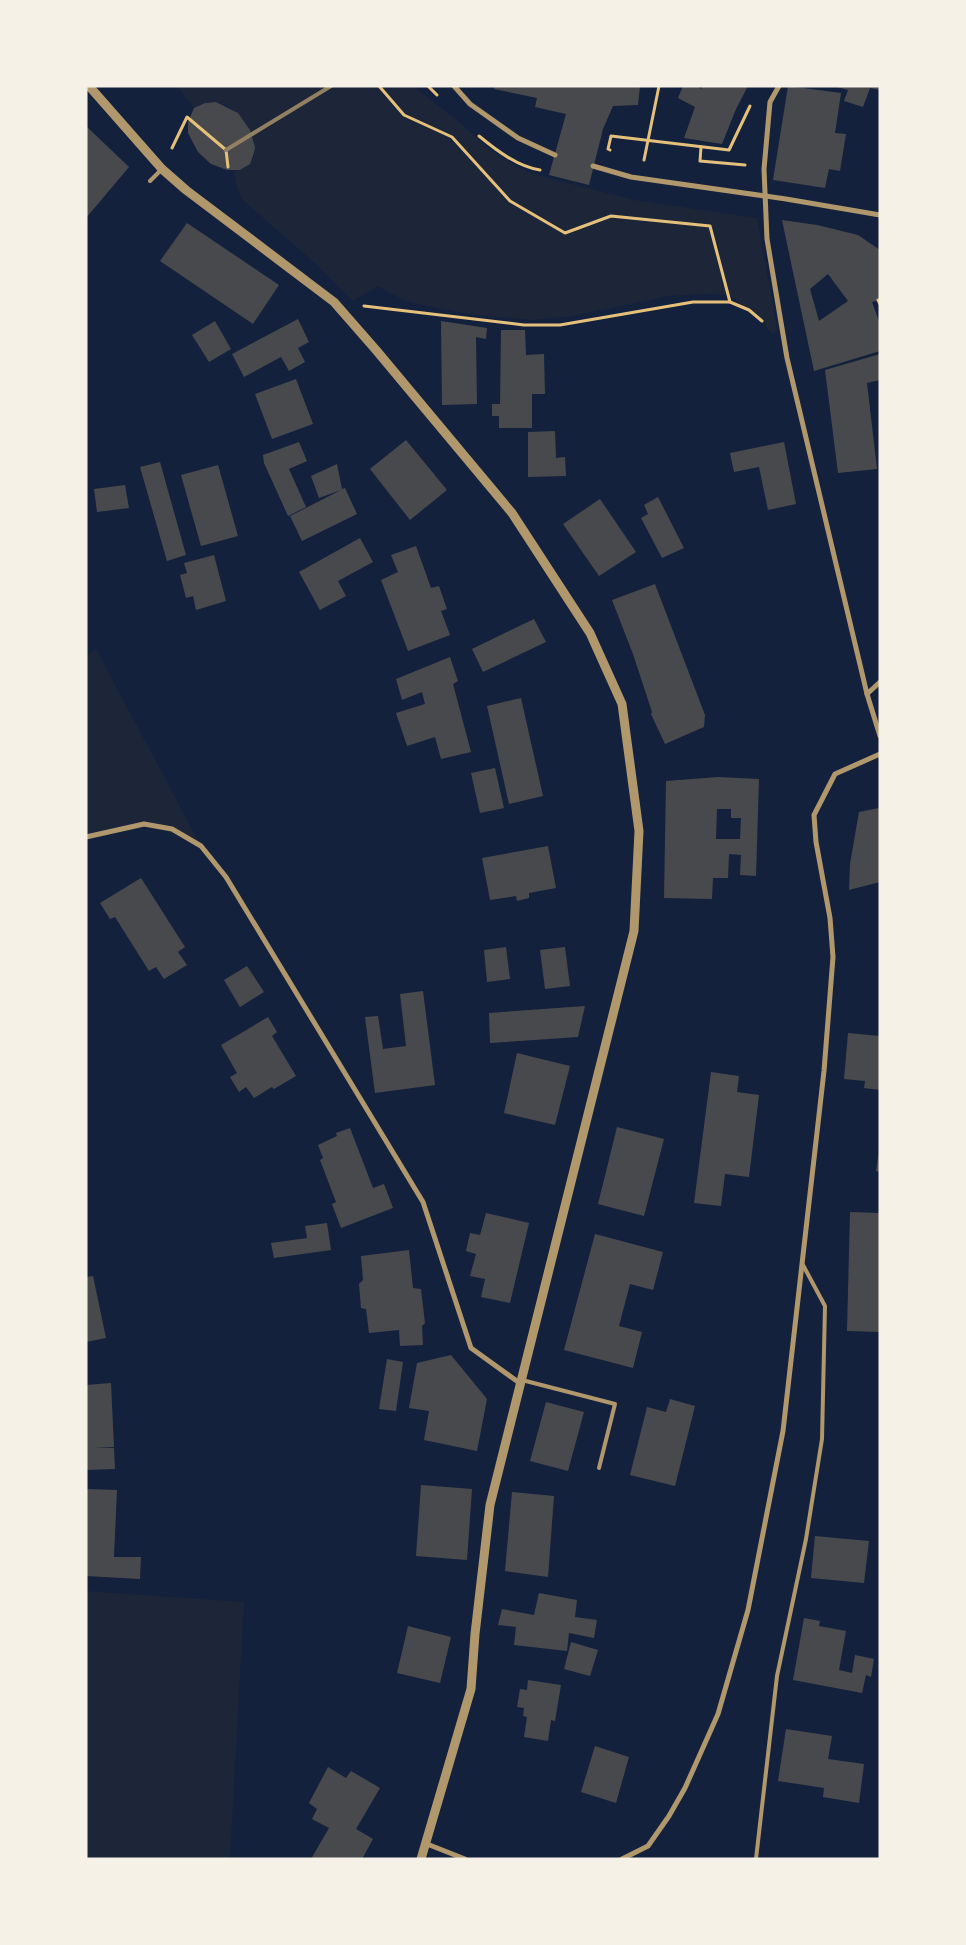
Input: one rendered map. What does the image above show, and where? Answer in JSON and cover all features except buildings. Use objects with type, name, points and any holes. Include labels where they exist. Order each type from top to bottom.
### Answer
[{"type":"street","points":[[89,86],[162,169],[186,190],[334,302],[512,513],[590,633],[622,704],[639,831],[634,931],[490,1505],[475,1634],[471,1690],[421,1859]]},
{"type":"street","points":[[454,86],[470,104],[518,138],[555,155]]},
{"type":"street","points":[[778,86],[770,102],[764,169],[767,238],[787,358],[867,694],[880,736]]},
{"type":"street","points":[[593,166],[631,177],[870,212],[880,216]]},
{"type":"street","points":[[867,694],[880,682]]},
{"type":"street","points":[[622,1859],[648,1846],[670,1816],[685,1788],[718,1714],[748,1610],[783,1431],[824,1071],[833,957],[830,918],[816,842],[814,815],[834,774],[880,754]]},
{"type":"street","points":[[86,837],[144,824],[172,829],[201,846],[226,877],[423,1202],[471,1348],[522,1382]]},
{"type":"street","points":[[427,1844],[465,1859]]},
{"type":"lane","points":[[150,181],[162,169]]},
{"type":"lane","points":[[756,1859],[777,1676],[806,1539],[822,1439],[825,1306],[803,1265]]},
{"type":"lane","points":[[522,1382],[615,1404],[599,1468]]},
{"type":"path","points":[[334,302],[492,322],[524,325],[560,325],[693,302],[730,302],[710,226],[611,216],[565,233],[510,200],[452,137],[404,115],[379,86]]},
{"type":"path","points":[[644,162],[660,86]]},
{"type":"path","points":[[617,152],[608,149],[611,136],[729,150],[751,103]]},
{"type":"path","points":[[162,169],[187,117],[226,150],[228,167]]},
{"type":"path","points":[[701,147],[700,161],[746,166]]},
{"type":"shaded area","points":[[177,86],[413,86],[459,122],[489,149],[519,168],[541,176],[634,200],[757,218],[778,332],[771,333],[761,320],[729,295],[669,296],[572,316],[532,320],[469,314],[405,301],[378,286],[353,301],[315,263],[243,200],[237,188],[234,171],[247,166],[253,158],[255,147],[246,124],[238,114],[228,106],[217,102],[194,108]]},
{"type":"shaded area","points":[[96,649],[201,846],[172,829],[144,824],[86,837],[86,656]]},
{"type":"shaded area","points":[[86,1591],[244,1602],[230,1859],[86,1859]]},
{"type":"railway","points":[[226,150],[331,86]]}]
